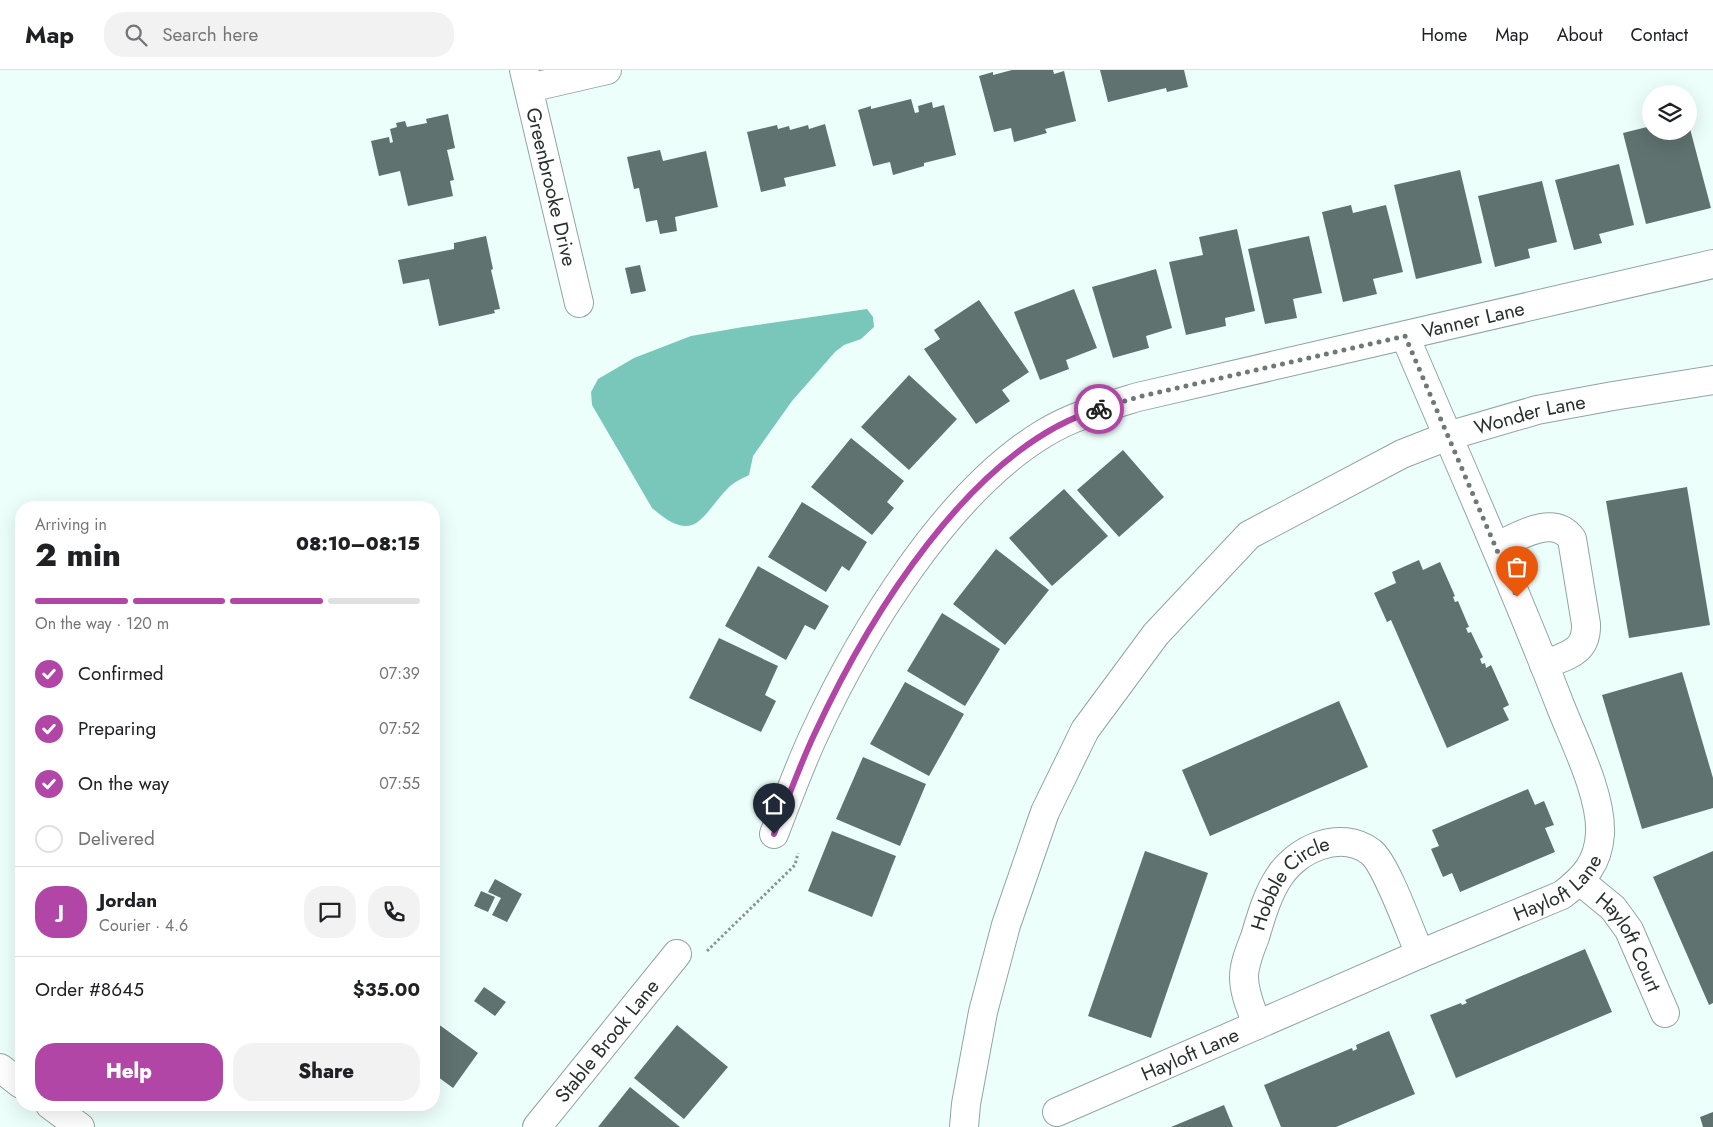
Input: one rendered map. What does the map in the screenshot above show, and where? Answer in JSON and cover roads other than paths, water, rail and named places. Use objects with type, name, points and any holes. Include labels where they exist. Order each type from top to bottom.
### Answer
[{"type":"street","points":[[526,79],[607,70]]},
{"type":"street","name":"Greenbrooke Drive","points":[[526,79],[579,303]]},
{"type":"street","name":"Vanner Lane","points":[[774,834],[813,736],[866,636],[898,586],[928,544],[960,505],[999,466],[1043,433],[1088,412],[1138,397],[1713,264]]},
{"type":"street","name":"Hayloft Lane","points":[[1057,1112],[1420,954],[1562,895],[1580,881],[1590,868],[1597,852],[1600,833],[1598,812],[1581,757],[1496,547],[1405,336]]},
{"type":"street","name":"Wonder Lane","points":[[964,1127],[966,1104],[983,1012],[1006,925],[1045,812],[1086,730],[1156,634],[1249,535],[1402,454],[1448,436],[1538,410],[1632,392],[1713,380]]},
{"type":"street","points":[[1496,547],[1536,528],[1552,527],[1567,533],[1572,539],[1586,624],[1586,635],[1582,646],[1575,652],[1544,665]]},
{"type":"street","name":"Hobble Circle","points":[[1257,1025],[1246,992],[1244,978],[1245,966],[1266,903],[1277,879],[1287,866],[1302,854],[1323,843],[1341,841],[1356,845],[1371,852],[1382,864],[1420,954]]},
{"type":"street","name":"Hayloft Court","points":[[1580,881],[1612,908],[1629,930],[1665,1013]]},
{"type":"street","name":"Stable Brook Lane","points":[[537,1127],[677,954]]},
{"type":"street","points":[[0,1068],[15,1079]]},
{"type":"street","points":[[58,1111],[80,1127]]}]
